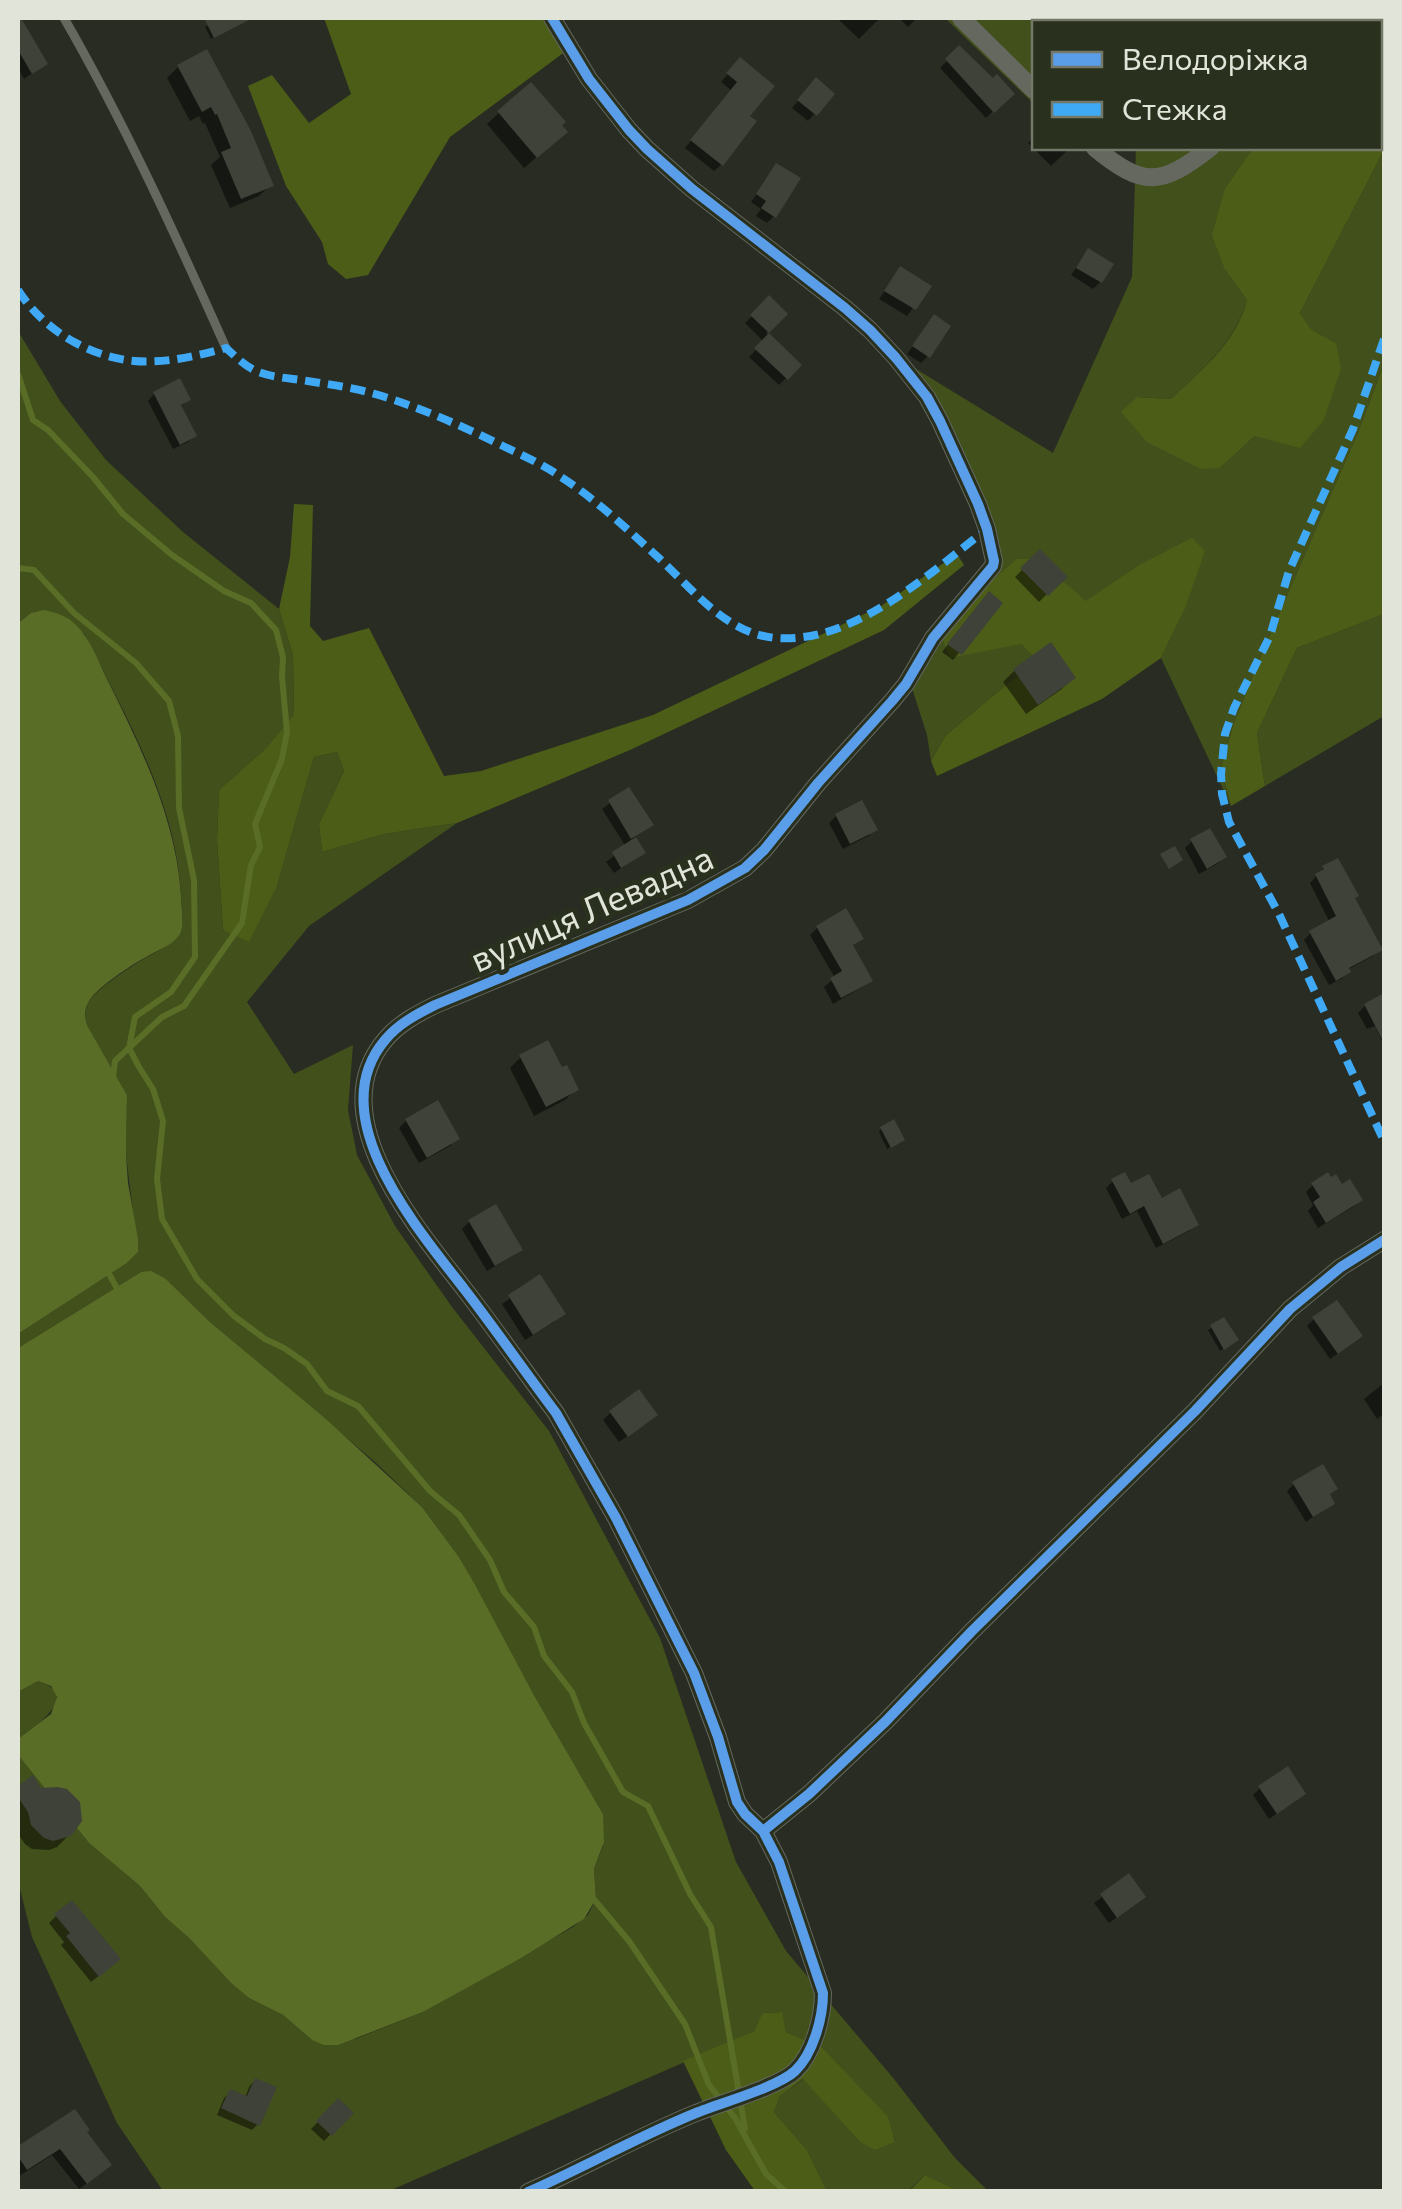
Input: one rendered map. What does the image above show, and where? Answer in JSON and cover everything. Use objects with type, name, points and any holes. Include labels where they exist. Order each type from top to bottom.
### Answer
[{"type":"street","name":"вулиця Левадна","points":[[552,18],[589,79],[647,149],[692,189],[845,308],[896,358],[927,397],[940,421],[978,504],[994,552],[993,566],[942,626],[906,684],[745,868],[688,900],[410,1018],[383,1042],[365,1090],[365,1117],[380,1164],[420,1231],[573,1440],[694,1673],[737,1802],[763,1830]]},
{"type":"street","points":[[961,18],[1032,88]]},
{"type":"street","points":[[1098,150],[1130,172],[1156,178],[1171,174],[1207,150]]},
{"type":"street","points":[[528,2192],[698,2112],[783,2080],[800,2067],[816,2031],[824,1993],[763,1830],[809,1794],[886,1721],[1290,1309],[1341,1267],[1384,1240]]},
{"type":"lane","points":[[64,18],[150,183],[226,348]]},
{"type":"shaded area","points":[[324,18],[552,18],[566,51],[450,137],[368,275],[346,279],[328,264],[322,242],[286,186],[248,86],[272,75],[309,123],[351,94]]},
{"type":"shaded area","points":[[945,18],[1384,18],[1384,49],[1382,20],[1032,20],[1032,102]]},
{"type":"shaded area","points":[[1384,49],[1384,150],[1300,313],[1311,329],[1336,343],[1341,368],[1324,420],[1300,448],[1255,436],[1220,468],[1201,469],[1147,442],[1121,412],[1137,397],[1171,399],[1206,366],[1242,315],[1247,300],[1225,270],[1212,235],[1225,188],[1252,150],[1382,150]]},
{"type":"shaded area","points":[[1136,150],[1252,150],[1225,188],[1225,270],[1247,300],[1242,315],[1216,354],[1171,399],[1137,397],[1220,468],[1255,436],[1336,343],[1311,329],[1300,313],[1384,150],[1384,364],[1233,726],[1221,768],[1231,806],[1161,658],[1184,611],[1137,566],[1086,602],[1037,560],[1021,644],[1036,660],[946,735],[931,761],[911,685],[990,560],[968,473],[885,350],[1053,453],[1132,277]]},
{"type":"shaded area","points":[[18,331],[60,401],[106,460],[183,532],[279,609],[293,655],[294,714],[266,748],[219,790],[217,840],[223,931],[277,886],[314,757],[337,752],[344,771],[319,824],[322,852],[384,834],[457,823],[309,926],[247,1002],[294,1074],[353,1045],[348,1110],[357,1155],[395,1226],[452,1307],[549,1431],[660,1638],[736,1862],[786,1951],[955,2158],[988,2191],[959,2191],[925,2175],[911,2188],[913,2191],[827,2191],[807,2150],[774,2112],[780,2096],[804,2079],[860,2142],[895,2141],[887,2117],[822,2047],[786,2032],[781,2012],[762,2013],[756,2031],[389,2191],[163,2191],[117,2123],[32,1937],[18,1881],[18,1755],[89,1843],[140,1886],[232,1984],[249,1998],[283,2015],[312,2040],[355,2039],[423,2012],[573,1927],[588,1915],[596,1899],[594,1869],[603,1846],[603,1814],[459,1557],[422,1507],[166,1279],[141,1272],[18,1348],[18,1334],[138,1252],[126,1155],[127,1095],[87,1025],[86,1011],[88,1003],[107,984],[174,940],[183,919],[177,860],[159,793],[85,635],[45,611],[34,612],[18,623]]},
{"type":"shaded area","points":[[1384,364],[1384,614],[1297,648],[1257,733],[1265,786],[1231,806],[1221,768],[1233,726]]},
{"type":"shaded area","points":[[294,504],[313,505],[310,626],[323,641],[369,628],[444,776],[481,771],[653,715],[881,606],[957,554],[964,565],[884,630],[630,750],[457,823],[384,834],[322,852],[319,824],[344,771],[337,752],[314,757],[277,886],[249,942],[223,930],[217,840],[219,790],[266,748],[294,714],[293,655],[279,609],[290,557]]},
{"type":"shaded area","points":[[1192,538],[1205,551],[1184,611],[1161,658],[1102,699],[937,776],[931,761],[946,735],[1036,660],[1021,644],[950,658],[942,637],[960,608],[1017,559],[1037,559],[1086,601],[1137,566]]},
{"type":"shaded area","points":[[43,610],[65,617],[82,632],[132,731],[155,784],[172,839],[183,920],[174,941],[106,984],[92,997],[85,1011],[87,1025],[127,1095],[126,1155],[138,1252],[18,1334],[18,623]]},
{"type":"shaded area","points":[[1384,614],[1384,716],[1265,786],[1257,733],[1297,648]]},
{"type":"shaded area","points":[[151,1271],[166,1279],[422,1507],[459,1557],[603,1814],[604,1842],[594,1869],[596,1899],[584,1919],[423,2012],[338,2045],[312,2040],[283,2015],[249,1998],[232,1984],[140,1886],[89,1843],[18,1755],[18,1739],[51,1714],[57,1697],[51,1686],[38,1681],[18,1692],[18,1348],[141,1272]]},
{"type":"shaded area","points":[[38,1681],[51,1687],[56,1702],[44,1719],[18,1739],[18,1692]]},
{"type":"shaded area","points":[[782,2012],[786,2032],[822,2047],[888,2117],[895,2142],[875,2150],[860,2142],[803,2079],[780,2096],[774,2112],[807,2150],[827,2191],[755,2191],[726,2150],[683,2061],[755,2031],[762,2013]]},
{"type":"shaded area","points":[[925,2175],[959,2191],[913,2191]]},
{"type":"building","points":[[18,18],[48,64],[32,74],[18,50]]},
{"type":"building","points":[[204,18],[253,18],[214,38]]},
{"type":"building","points":[[959,45],[993,78],[997,74],[1015,94],[994,113],[945,59]]},
{"type":"building","points":[[207,49],[251,131],[274,186],[241,199],[221,152],[231,148],[217,114],[211,107],[202,112],[177,65]]},
{"type":"building","points":[[740,57],[775,86],[750,116],[757,121],[723,166],[690,140],[737,82],[726,73]]},
{"type":"building","points":[[816,77],[835,94],[817,116],[797,100]]},
{"type":"building","points":[[531,82],[566,122],[562,125],[568,132],[537,158],[497,111]]},
{"type":"building","points":[[776,163],[801,178],[776,218],[761,208],[766,201],[756,194]]},
{"type":"building","points":[[1088,248],[1114,264],[1102,283],[1076,268]]},
{"type":"building","points":[[900,266],[932,286],[916,310],[884,291]]},
{"type":"building","points":[[769,295],[788,314],[769,333],[750,315]]},
{"type":"building","points":[[934,314],[951,326],[930,358],[912,346]]},
{"type":"building","points":[[769,333],[802,365],[788,380],[754,348]]},
{"type":"building","points":[[180,378],[191,400],[181,405],[197,436],[180,445],[153,392]]},
{"type":"building","points":[[1040,549],[1068,577],[1048,596],[1020,568]]},
{"type":"building","points":[[989,591],[1003,603],[962,655],[947,644]]},
{"type":"building","points":[[1051,642],[1076,678],[1038,705],[1013,669]]},
{"type":"building","points":[[629,787],[654,825],[631,839],[608,800]]},
{"type":"building","points":[[862,800],[878,830],[850,844],[835,814]]},
{"type":"building","points":[[1210,828],[1227,857],[1207,869],[1190,839]]},
{"type":"building","points":[[636,837],[646,853],[621,868],[612,852]]},
{"type":"building","points":[[1175,846],[1183,860],[1169,869],[1160,854]]},
{"type":"building","points":[[1338,858],[1383,950],[1349,968],[1351,972],[1336,981],[1309,931],[1336,916],[1315,874]]},
{"type":"building","points":[[846,908],[864,939],[853,945],[873,981],[841,998],[830,978],[842,971],[816,926]]},
{"type":"building","points":[[1384,993],[1384,1043],[1364,1004]]},
{"type":"building","points":[[548,1040],[579,1090],[546,1107],[519,1055]]},
{"type":"building","points":[[438,1100],[460,1139],[427,1158],[405,1119]]},
{"type":"building","points":[[894,1119],[905,1140],[891,1148],[880,1127]]},
{"type":"building","points":[[1125,1172],[1131,1183],[1149,1174],[1162,1198],[1180,1188],[1199,1225],[1163,1244],[1144,1206],[1130,1214],[1111,1179]]},
{"type":"building","points":[[1328,1172],[1331,1177],[1336,1174],[1342,1184],[1350,1179],[1363,1200],[1326,1223],[1313,1202],[1320,1197],[1311,1183]]},
{"type":"building","points":[[496,1204],[523,1250],[495,1266],[468,1220]]},
{"type":"building","points":[[540,1274],[566,1314],[533,1335],[508,1295]]},
{"type":"building","points":[[1337,1300],[1363,1336],[1338,1354],[1312,1317]]},
{"type":"building","points":[[1224,1317],[1239,1340],[1224,1350],[1210,1325]]},
{"type":"building","points":[[639,1389],[658,1415],[628,1437],[609,1411]]},
{"type":"building","points":[[1323,1464],[1338,1489],[1330,1494],[1335,1504],[1313,1517],[1292,1482]]},
{"type":"building","points":[[1288,1766],[1306,1794],[1277,1814],[1258,1786]]},
{"type":"building","points":[[33,1775],[41,1788],[67,1789],[80,1802],[82,1821],[71,1836],[53,1841],[31,1825],[18,1797],[18,1786]]},
{"type":"building","points":[[1129,1873],[1146,1897],[1117,1918],[1100,1894]]},
{"type":"building","points":[[72,1900],[121,1959],[99,1977],[66,1936],[70,1933],[54,1914]]},
{"type":"building","points":[[255,2078],[277,2087],[260,2126],[221,2108],[230,2089],[247,2096]]},
{"type":"building","points":[[338,2098],[354,2113],[332,2136],[316,2121]]},
{"type":"building","points":[[75,2109],[112,2165],[87,2184],[60,2149],[27,2170],[18,2156],[18,2146]]},
{"type":"waterway","points":[[18,374],[33,420],[48,430],[123,514],[172,555],[224,591],[251,603],[276,630],[283,657],[287,732],[282,759],[255,824],[260,847],[251,865],[242,923],[184,1006],[162,1017],[115,1061],[113,1077]]},
{"type":"waterway","points":[[18,568],[34,570],[74,613],[136,663],[169,701],[178,736],[179,808],[194,880],[195,957],[171,992],[135,1017],[129,1048],[153,1089],[163,1121],[157,1179],[162,1219],[197,1279],[234,1316],[307,1364],[327,1391],[358,1406],[431,1492],[459,1515],[490,1560],[504,1592],[534,1627],[544,1656],[572,1692],[584,1723],[623,1792],[648,1806],[690,1894],[711,1927],[745,2129]]},
{"type":"waterway","points":[[107,1270],[120,1294]]},
{"type":"waterway","points":[[592,1897],[629,1941],[685,2024],[709,2085],[735,2118],[766,2174],[786,2192]]},
{"type":"marked path","points":[[18,290],[36,313],[58,331],[94,351],[149,362],[226,348],[261,373],[375,394],[486,438],[574,486],[625,527],[712,609],[758,635],[805,637],[862,618],[916,584],[987,529]]},
{"type":"marked path","points":[[1384,339],[1353,429],[1289,571],[1270,636],[1234,708],[1225,734],[1221,774],[1229,822],[1279,914],[1384,1141]]},
{"type":"cycle path","points":[[552,18],[589,79],[647,149],[692,189],[845,308],[896,358],[927,397],[940,421],[978,504],[994,561],[933,638],[906,684],[745,868],[688,900],[421,1012],[390,1034],[368,1070],[363,1103],[369,1137],[383,1171],[424,1236],[556,1413],[616,1518],[694,1673],[737,1802],[763,1831]]},
{"type":"cycle path","points":[[528,2192],[675,2122],[763,2089],[795,2071],[816,2035],[823,1993],[779,1862],[763,1831],[809,1794],[886,1721],[1195,1411],[1290,1309],[1341,1267],[1384,1240]]}]
